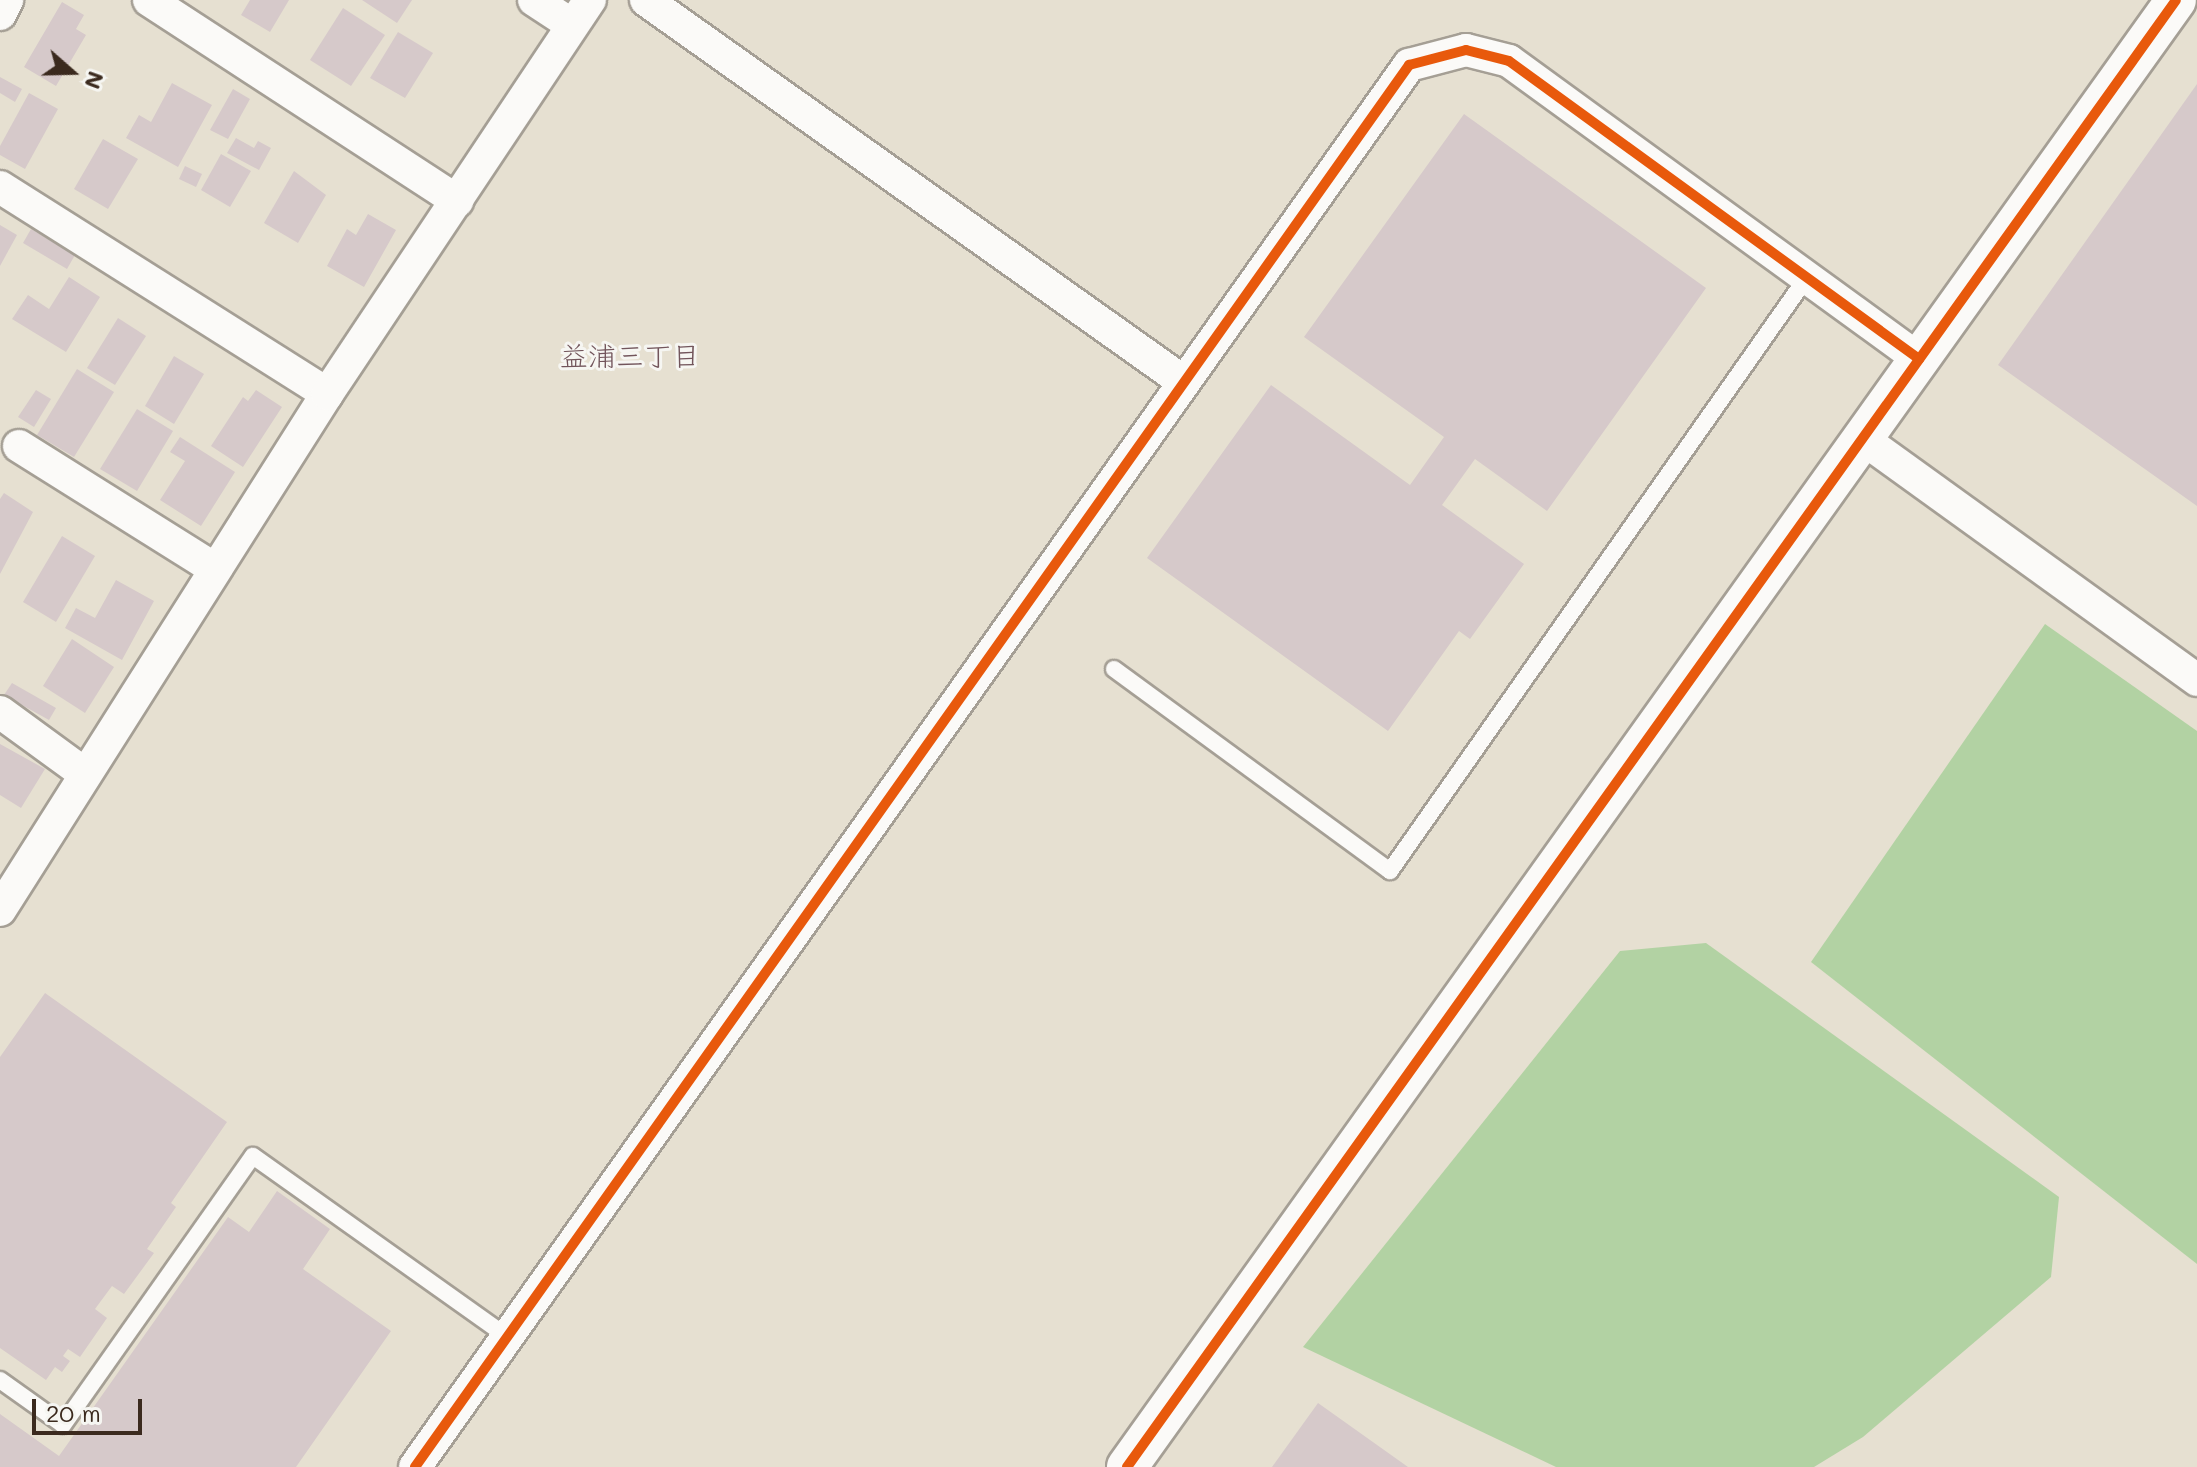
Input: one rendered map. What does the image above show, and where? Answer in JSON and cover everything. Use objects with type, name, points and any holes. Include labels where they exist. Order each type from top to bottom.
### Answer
[{"type":"street","points":[[0,14],[7,0]]},
{"type":"street","points":[[149,0],[457,201]]},
{"type":"street","points":[[0,910],[327,394],[581,13],[534,0]]},
{"type":"street","points":[[646,0],[1184,382]]},
{"type":"street","points":[[1127,1467],[2176,0]]},
{"type":"street","points":[[415,1467],[1409,65],[1466,50],[1509,61],[1919,359]]},
{"type":"street","points":[[0,187],[327,394]]},
{"type":"street","points":[[1863,439],[2197,680]]},
{"type":"street","points":[[19,446],[215,569]]},
{"type":"street","points":[[0,712],[85,774]]},
{"type":"lane","points":[[1114,669],[1390,871],[1807,277]]},
{"type":"lane","points":[[0,1380],[63,1425],[253,1156],[509,1338]]},
{"type":"green space","points":[[2045,624],[2197,731],[2197,1264],[1811,962]]},
{"type":"green space","points":[[1706,943],[2059,1197],[2051,1277],[1863,1437],[1814,1467],[1556,1467],[1303,1347],[1620,951]]},
{"type":"building","points":[[250,0],[289,0],[270,32],[241,15]]},
{"type":"building","points":[[362,0],[412,0],[397,23]]},
{"type":"building","points":[[62,2],[84,15],[76,29],[86,35],[56,86],[24,67]]},
{"type":"building","points":[[343,8],[385,35],[351,86],[310,60]]},
{"type":"building","points":[[398,32],[433,53],[405,98],[370,78]]},
{"type":"building","points":[[0,77],[22,89],[15,102],[0,93]]},
{"type":"building","points":[[172,83],[212,105],[178,167],[126,138],[139,115],[151,122]]},
{"type":"building","points":[[2197,84],[2197,506],[1998,365]]},
{"type":"building","points":[[233,89],[250,99],[228,139],[210,130]]},
{"type":"building","points":[[29,93],[58,109],[25,169],[0,155],[0,146]]},
{"type":"building","points":[[1464,114],[1706,288],[1547,511],[1475,459],[1442,505],[1524,564],[1470,639],[1459,631],[1388,731],[1147,558],[1271,385],[1410,485],[1444,437],[1304,337]]},
{"type":"building","points":[[236,138],[254,148],[258,141],[271,148],[259,170],[227,153]]},
{"type":"building","points":[[103,139],[138,159],[108,209],[74,189]]},
{"type":"building","points":[[221,154],[251,171],[230,207],[201,190]]},
{"type":"building","points":[[185,166],[202,174],[196,187],[179,179]]},
{"type":"building","points":[[294,171],[326,195],[298,243],[264,223]]},
{"type":"building","points":[[368,214],[396,230],[364,287],[327,266],[347,229],[356,235]]},
{"type":"building","points":[[0,225],[17,235],[0,266]]},
{"type":"building","points":[[31,229],[75,255],[67,269],[23,243]]},
{"type":"building","points":[[69,277],[100,297],[66,352],[12,319],[28,295],[49,309]]},
{"type":"building","points":[[118,318],[146,336],[115,385],[87,368]]},
{"type":"building","points":[[174,356],[204,374],[174,424],[145,406]]},
{"type":"building","points":[[77,369],[114,392],[74,457],[37,435]]},
{"type":"building","points":[[36,390],[51,399],[34,427],[18,417]]},
{"type":"building","points":[[256,390],[282,407],[243,467],[211,446],[243,397],[248,401]]},
{"type":"building","points":[[137,409],[173,431],[137,491],[100,469]]},
{"type":"building","points":[[180,437],[235,472],[201,526],[160,500],[185,461],[170,452]]},
{"type":"building","points":[[4,493],[33,512],[0,574],[0,499]]},
{"type":"building","points":[[62,536],[95,556],[56,622],[23,602]]},
{"type":"building","points":[[116,580],[154,601],[122,660],[65,628],[76,608],[95,618]]},
{"type":"building","points":[[72,639],[114,667],[85,713],[43,686]]},
{"type":"building","points":[[12,683],[56,708],[49,720],[4,695]]},
{"type":"building","points":[[0,744],[45,769],[21,808],[0,795]]},
{"type":"building","points":[[45,993],[227,1122],[171,1203],[176,1207],[147,1249],[154,1253],[124,1294],[112,1286],[95,1309],[107,1318],[80,1357],[68,1349],[63,1356],[70,1361],[62,1372],[55,1367],[46,1380],[0,1348],[0,1057]]},
{"type":"building","points":[[277,1191],[330,1229],[303,1269],[391,1331],[296,1467],[0,1467],[0,1414],[59,1456],[228,1217],[249,1232]]},
{"type":"building","points":[[1318,1403],[1408,1467],[1272,1467]]},
{"type":"cycle path","points":[[1127,1467],[2176,0]]},
{"type":"cycle path","points":[[415,1467],[1409,65],[1466,50],[1509,61],[1919,359]]},
{"type":"district","name":"益浦三丁目","points":[[630,355]]}]
